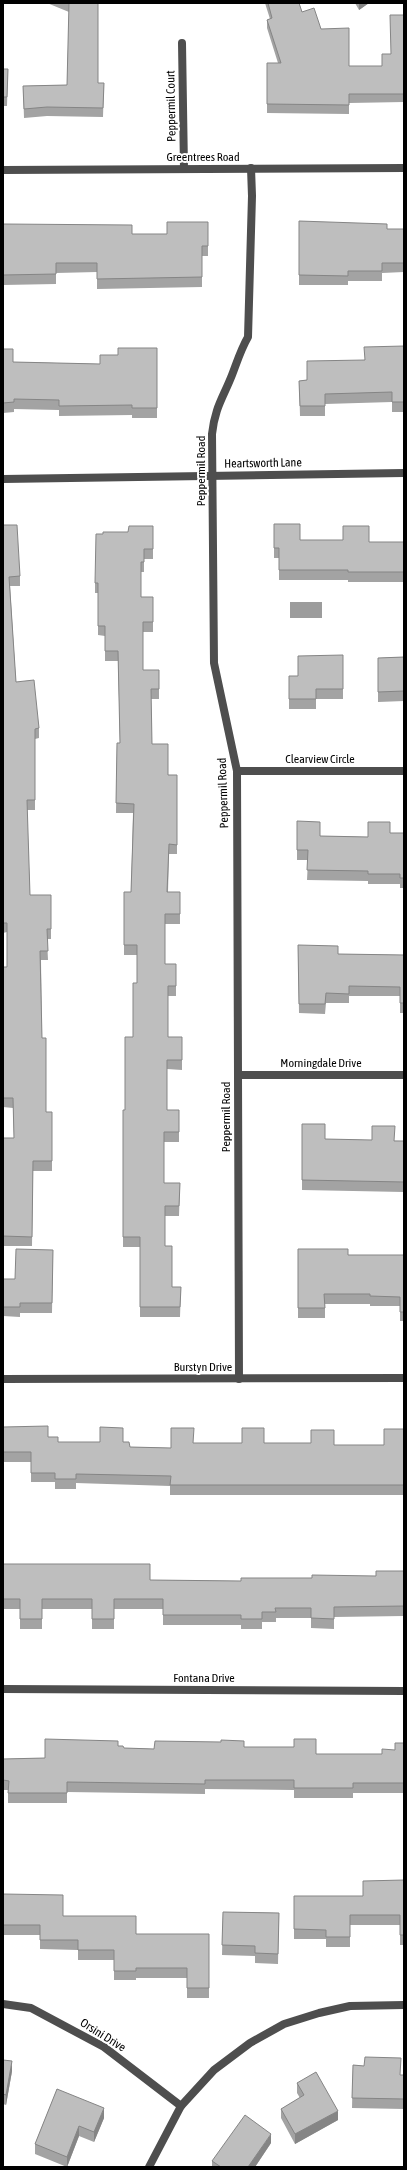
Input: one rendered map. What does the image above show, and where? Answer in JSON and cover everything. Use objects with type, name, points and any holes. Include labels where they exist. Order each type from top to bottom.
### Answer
[{"type":"street","name":"Peppermil Court","points":[[182,43],[184,169]]},
{"type":"street","name":"Peppermil Road","points":[[238,1379],[237,771],[214,663],[213,476],[214,419],[221,396],[232,376],[239,354],[248,337],[252,196],[251,168]]},
{"type":"street","name":"Greentrees Road","points":[[3,170],[404,168]]},
{"type":"street","name":"Heartsworth Lane","points":[[3,479],[404,473]]},
{"type":"street","name":"Clearview Circle","points":[[237,771],[404,771]]},
{"type":"street","name":"Morningdale Drive","points":[[238,1075],[404,1075]]},
{"type":"street","name":"Burstyn Drive","points":[[3,1379],[404,1378]]},
{"type":"street","name":"Fontana Drive","points":[[3,1689],[404,1691]]},
{"type":"street","name":"Orsini Drive","points":[[3,2004],[31,2008],[104,2047],[181,2106]]},
{"type":"street","points":[[149,2167],[181,2106],[214,2070],[250,2043],[284,2024],[319,2012],[350,2006],[404,2005]]},
{"type":"shaded area","points":[[290,602],[322,602],[322,618],[290,618]]},
{"type":"building","points":[[69,3],[98,3],[98,83],[104,83],[103,108],[47,107],[24,109],[23,86],[67,85]]},
{"type":"building","points":[[268,3],[299,3],[302,12],[314,8],[321,29],[349,28],[349,66],[382,66],[382,54],[391,54],[390,15],[404,15],[404,94],[349,94],[349,105],[267,104],[267,63],[281,63],[267,20],[272,18]]},
{"type":"building","points":[[3,69],[8,69],[7,97],[3,97]]},
{"type":"building","points":[[299,221],[387,224],[387,229],[404,229],[404,263],[382,263],[382,271],[348,271],[348,276],[299,275]]},
{"type":"building","points":[[167,222],[208,222],[208,246],[202,246],[202,277],[97,279],[97,263],[56,263],[56,274],[3,275],[3,224],[132,225],[132,234],[167,234]]},
{"type":"building","points":[[404,346],[404,402],[392,402],[392,392],[325,394],[325,406],[300,406],[299,381],[307,380],[307,361],[365,360],[364,347]]},
{"type":"building","points":[[118,348],[157,348],[157,408],[132,408],[132,405],[59,406],[59,400],[14,399],[14,402],[3,403],[3,349],[13,349],[13,362],[100,364],[100,355],[118,355]]},
{"type":"building","points":[[274,524],[300,524],[300,540],[343,540],[343,526],[369,526],[369,542],[404,542],[404,572],[279,570],[279,548],[274,548]]},
{"type":"building","points":[[3,525],[17,525],[20,576],[9,577],[16,682],[34,680],[39,728],[35,729],[35,800],[27,800],[30,895],[51,895],[51,929],[47,929],[48,951],[40,951],[42,1038],[46,1038],[46,1112],[52,1112],[52,1161],[33,1161],[32,1237],[3,1236],[3,1138],[14,1138],[13,1098],[3,1098],[3,967],[7,967],[7,923],[3,923]]},
{"type":"building","points":[[129,526],[153,526],[153,549],[144,549],[144,562],[141,562],[141,597],[153,597],[153,622],[143,622],[143,670],[159,670],[159,689],[151,689],[152,744],[168,744],[168,775],[177,775],[177,845],[169,844],[167,892],[180,892],[180,914],[165,914],[165,964],[176,964],[176,986],[168,986],[168,1037],[182,1037],[182,1060],[167,1060],[167,1110],[179,1110],[179,1132],[164,1132],[164,1183],[180,1183],[179,1206],[165,1206],[165,1246],[172,1246],[172,1287],[181,1287],[180,1307],[140,1307],[140,1237],[123,1237],[123,1110],[125,1110],[125,1037],[133,1037],[133,983],[137,983],[137,945],[124,945],[124,892],[131,892],[134,804],[116,803],[117,743],[120,743],[118,651],[105,651],[105,626],[98,626],[98,583],[95,583],[96,534],[103,534],[103,532],[128,532]]},
{"type":"building","points":[[343,655],[343,689],[316,689],[316,699],[289,699],[289,676],[298,676],[298,656]]},
{"type":"building","points":[[404,657],[404,691],[378,692],[378,658]]},
{"type":"building","points":[[297,821],[320,822],[320,836],[368,837],[368,822],[390,822],[390,833],[404,833],[404,878],[400,878],[400,874],[368,874],[368,871],[307,870],[308,850],[297,850]]},
{"type":"building","points":[[298,945],[338,946],[338,954],[404,955],[404,1003],[400,1003],[400,987],[349,986],[349,994],[326,993],[325,1004],[299,1004]]},
{"type":"building","points":[[302,1124],[325,1124],[325,1139],[372,1140],[372,1126],[395,1126],[394,1141],[404,1141],[404,1182],[302,1180]]},
{"type":"building","points":[[16,1249],[53,1250],[52,1303],[20,1303],[20,1307],[3,1307],[3,1279],[15,1279]]},
{"type":"building","points":[[298,1249],[348,1249],[348,1255],[404,1255],[404,1312],[400,1312],[400,1297],[370,1296],[370,1294],[324,1294],[325,1308],[298,1308]]},
{"type":"building","points":[[48,1426],[48,1437],[58,1437],[58,1442],[100,1442],[100,1427],[123,1428],[123,1442],[129,1442],[130,1447],[171,1448],[171,1428],[194,1428],[193,1443],[242,1443],[242,1428],[264,1428],[264,1443],[311,1443],[311,1430],[334,1430],[334,1445],[384,1445],[384,1429],[404,1429],[404,1485],[170,1485],[171,1476],[76,1474],[76,1479],[55,1479],[55,1473],[31,1473],[31,1452],[3,1452],[3,1427]]},
{"type":"building","points":[[3,1564],[150,1564],[150,1580],[241,1581],[241,1578],[312,1578],[312,1575],[376,1576],[376,1571],[404,1571],[404,1606],[334,1607],[334,1619],[311,1618],[311,1608],[275,1608],[276,1612],[262,1612],[262,1619],[241,1619],[241,1615],[163,1615],[163,1599],[114,1599],[114,1619],[92,1619],[92,1599],[42,1599],[42,1619],[20,1619],[20,1599],[3,1599]]},
{"type":"building","points":[[45,1739],[118,1741],[118,1746],[123,1746],[124,1748],[154,1749],[155,1741],[221,1742],[221,1740],[244,1741],[244,1747],[294,1747],[294,1739],[316,1739],[316,1754],[382,1754],[382,1749],[395,1750],[395,1743],[404,1743],[404,1783],[353,1783],[353,1788],[294,1788],[294,1780],[205,1780],[205,1784],[67,1782],[67,1793],[8,1793],[9,1781],[3,1780],[3,1759],[45,1758]]},
{"type":"building","points":[[404,1880],[404,1935],[400,1935],[400,1915],[350,1915],[350,1937],[326,1937],[326,1930],[294,1929],[294,1896],[363,1896],[363,1881]]},
{"type":"building","points":[[3,1894],[63,1895],[63,1916],[136,1916],[136,1934],[209,1934],[209,1988],[187,1988],[187,1968],[136,1968],[136,1971],[114,1971],[114,1950],[78,1950],[78,1940],[40,1940],[40,1925],[3,1925]]},
{"type":"building","points":[[223,1912],[279,1913],[278,1954],[255,1953],[255,1946],[222,1945]]},
{"type":"building","points":[[365,2057],[401,2058],[400,2075],[404,2075],[404,2099],[352,2098],[353,2065],[364,2066]]},
{"type":"building","points":[[3,2060],[12,2061],[6,2095],[3,2094]]},
{"type":"building","points":[[316,2072],[338,2111],[295,2134],[281,2109],[304,2095],[297,2083]]},
{"type":"building","points":[[57,2089],[104,2108],[94,2132],[79,2126],[67,2157],[35,2144]]},
{"type":"building","points":[[245,2115],[271,2134],[248,2167],[221,2167],[212,2161]]}]
